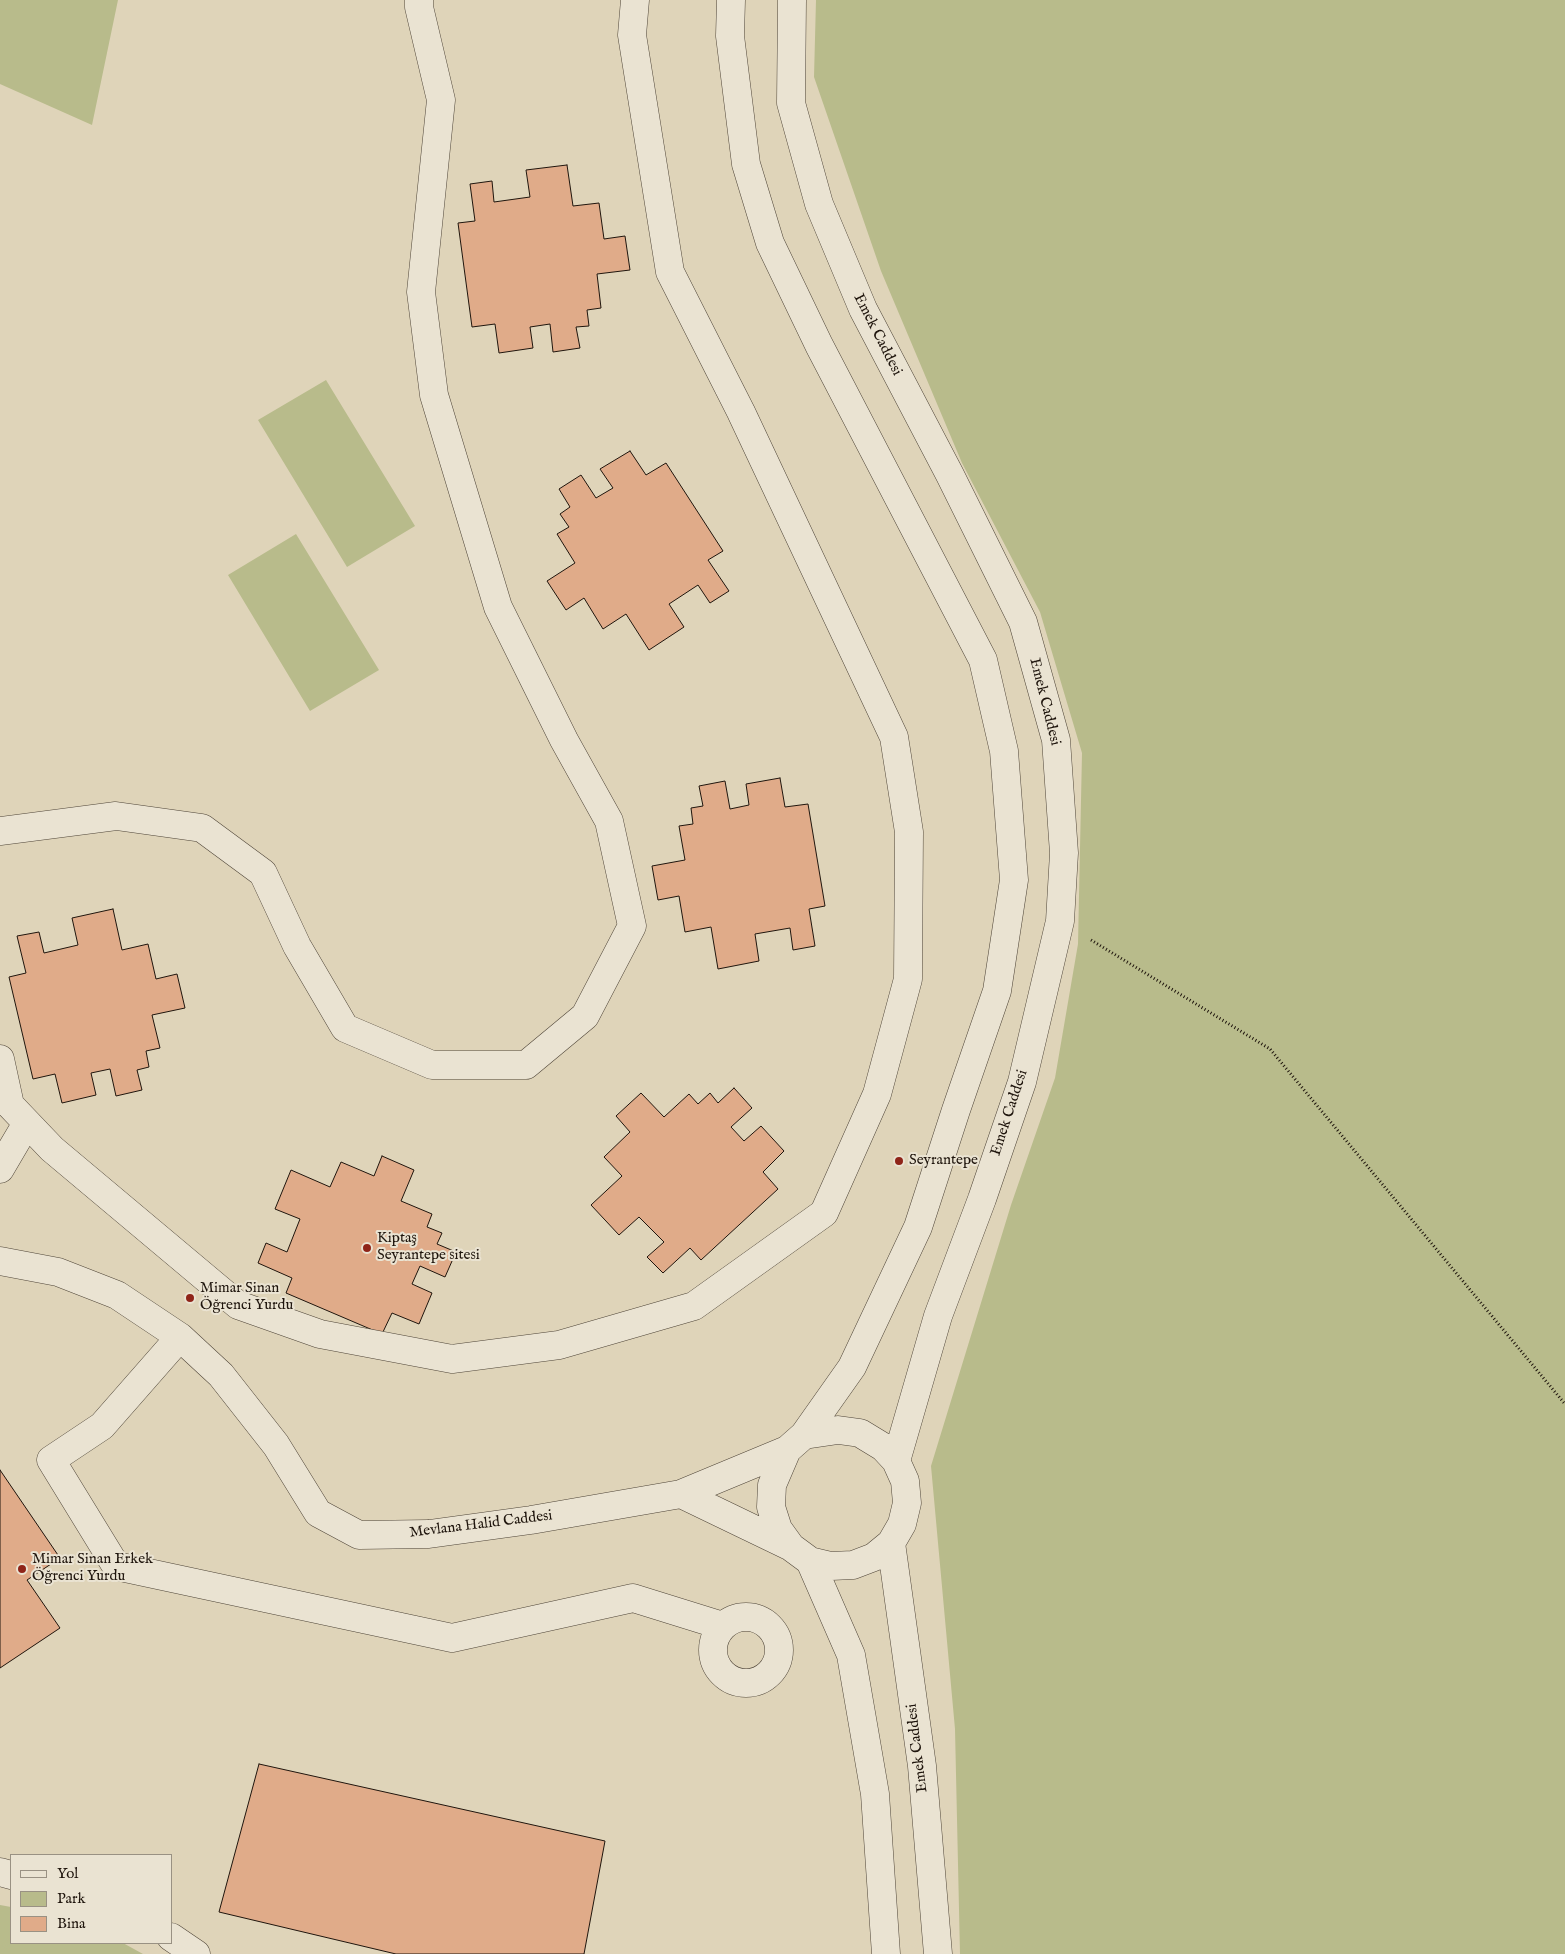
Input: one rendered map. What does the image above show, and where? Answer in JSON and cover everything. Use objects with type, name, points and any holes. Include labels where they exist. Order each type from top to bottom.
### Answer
[{"type":"street","points":[[0,832],[116,816],[202,828],[263,873],[297,946],[345,1028],[432,1064],[526,1065],[585,1016],[632,926],[609,822],[564,740],[498,607],[434,395],[421,292],[441,100],[418,7],[418,0]]},
{"type":"street","points":[[0,1059],[10,1106],[52,1149],[238,1305],[320,1334],[452,1360],[558,1345],[694,1306],[824,1213],[877,1094],[908,979],[909,832],[894,737],[740,412],[670,272],[632,35],[635,0]]},
{"type":"street","points":[[731,0],[730,36],[746,164],[770,243],[819,344],[984,660],[1004,751],[1014,880],[997,991],[918,1227],[852,1367],[796,1442],[772,1485],[771,1507],[778,1529],[800,1554],[851,1655],[875,1794],[886,1954]]},
{"type":"street","name":"Emek Caddesi","points":[[792,0],[791,103],[819,204],[863,309],[950,475],[1023,622],[1056,740],[1064,853],[1060,921],[1022,1082],[982,1199],[938,1316],[896,1461]]},
{"type":"street","points":[[0,1169],[27,1123]]},
{"type":"street","name":"Mevlana Halid Caddesi","points":[[0,1261],[58,1272],[117,1295],[180,1337],[221,1375],[276,1445],[318,1513],[359,1535],[429,1534],[531,1520],[681,1494],[796,1442]]},
{"type":"street","points":[[180,1337],[102,1426],[51,1460],[116,1566],[452,1638],[633,1598],[723,1626]]},
{"type":"street","points":[[681,1494],[800,1554],[831,1566],[853,1565],[874,1557],[891,1543],[902,1524],[907,1503],[905,1481],[896,1461],[883,1447],[860,1433],[838,1430],[796,1442]]},
{"type":"street","name":"Emek Caddesi","points":[[891,1543],[922,1766],[938,1954]]},
{"type":"street","points":[[172,1938],[196,1954]]},
{"type":"path","points":[[1060,921],[1270,1049],[1565,1404]]},
{"type":"green space","points":[[0,0],[118,0],[92,125],[0,84]]},
{"type":"green space","points":[[816,0],[1565,0],[1565,1954],[960,1954],[955,1729],[931,1466],[1011,1205],[1055,1078],[1078,944],[1082,753],[1040,612],[962,463],[881,271],[814,77]]},
{"type":"green space","points":[[326,380],[415,526],[347,567],[258,420]]},
{"type":"green space","points":[[296,534],[379,670],[310,711],[228,575]]},
{"type":"green space","points":[[0,1905],[10,1907],[10,1944],[125,1944],[143,1954],[0,1954]]},
{"type":"building","points":[[567,165],[573,206],[599,203],[604,239],[625,236],[630,270],[597,274],[601,308],[587,310],[589,326],[576,327],[580,348],[553,352],[550,324],[530,327],[533,348],[499,353],[495,324],[472,327],[458,223],[475,221],[470,184],[492,181],[494,202],[530,197],[526,170]]},
{"type":"building","points":[[630,451],[646,475],[666,463],[723,551],[708,560],[729,591],[710,603],[698,585],[669,604],[684,627],[649,650],[626,614],[603,629],[584,598],[566,610],[547,581],[575,563],[557,534],[569,527],[560,514],[570,507],[559,489],[581,475],[596,498],[613,488],[600,469]]},
{"type":"building","points":[[780,778],[785,807],[808,804],[825,906],[809,909],[815,946],[793,950],[790,928],[755,934],[759,961],[718,969],[711,927],[685,932],[679,896],[658,900],[652,866],[685,860],[679,826],[693,824],[691,808],[703,806],[699,786],[725,781],[730,809],[749,805],[746,784]]},
{"type":"building","points":[[113,909],[122,950],[148,944],[156,979],[177,974],[185,1008],[152,1015],[160,1048],[146,1051],[149,1067],[137,1070],[142,1090],[116,1096],[110,1069],[91,1073],[96,1095],[62,1103],[55,1074],[33,1079],[9,977],[26,973],[17,936],[39,932],[44,953],[78,945],[72,918]]},
{"type":"building","points":[[734,1088],[752,1108],[731,1127],[744,1141],[761,1126],[784,1151],[763,1172],[778,1189],[701,1260],[690,1248],[663,1273],[647,1257],[664,1242],[639,1217],[619,1235],[591,1205],[622,1176],[604,1157],[630,1132],[616,1116],[641,1093],[664,1117],[689,1094],[698,1104],[710,1093],[718,1103]]},
{"type":"building","name":"Kiptaş Seyrantepe sitesi","points":[[382,1156],[414,1170],[401,1201],[432,1214],[427,1227],[442,1233],[437,1244],[456,1252],[445,1277],[420,1266],[412,1284],[432,1293],[419,1324],[392,1313],[382,1334],[286,1293],[292,1278],[258,1263],[266,1243],[287,1252],[300,1219],[275,1209],[291,1170],[330,1187],[341,1162],[374,1176]]},
{"type":"building","name":"Mimar Sinan Erkek Öğrenci Yurdu","points":[[0,1470],[60,1558],[27,1580],[60,1628],[0,1668]]},
{"type":"building","points":[[259,1764],[605,1841],[584,1954],[396,1954],[219,1912]]},
{"type":"place","name":"Seyrantepe","points":[[899,1161]]},
{"type":"place","name":"Kiptaş Seyrantepe sitesi","points":[[367,1248]]},
{"type":"place","name":"Mimar Sinan Öğrenci Yurdu","points":[[190,1298]]},
{"type":"place","name":"Mimar Sinan Erkek Öğrenci Yurdu","points":[[22,1569]]}]
